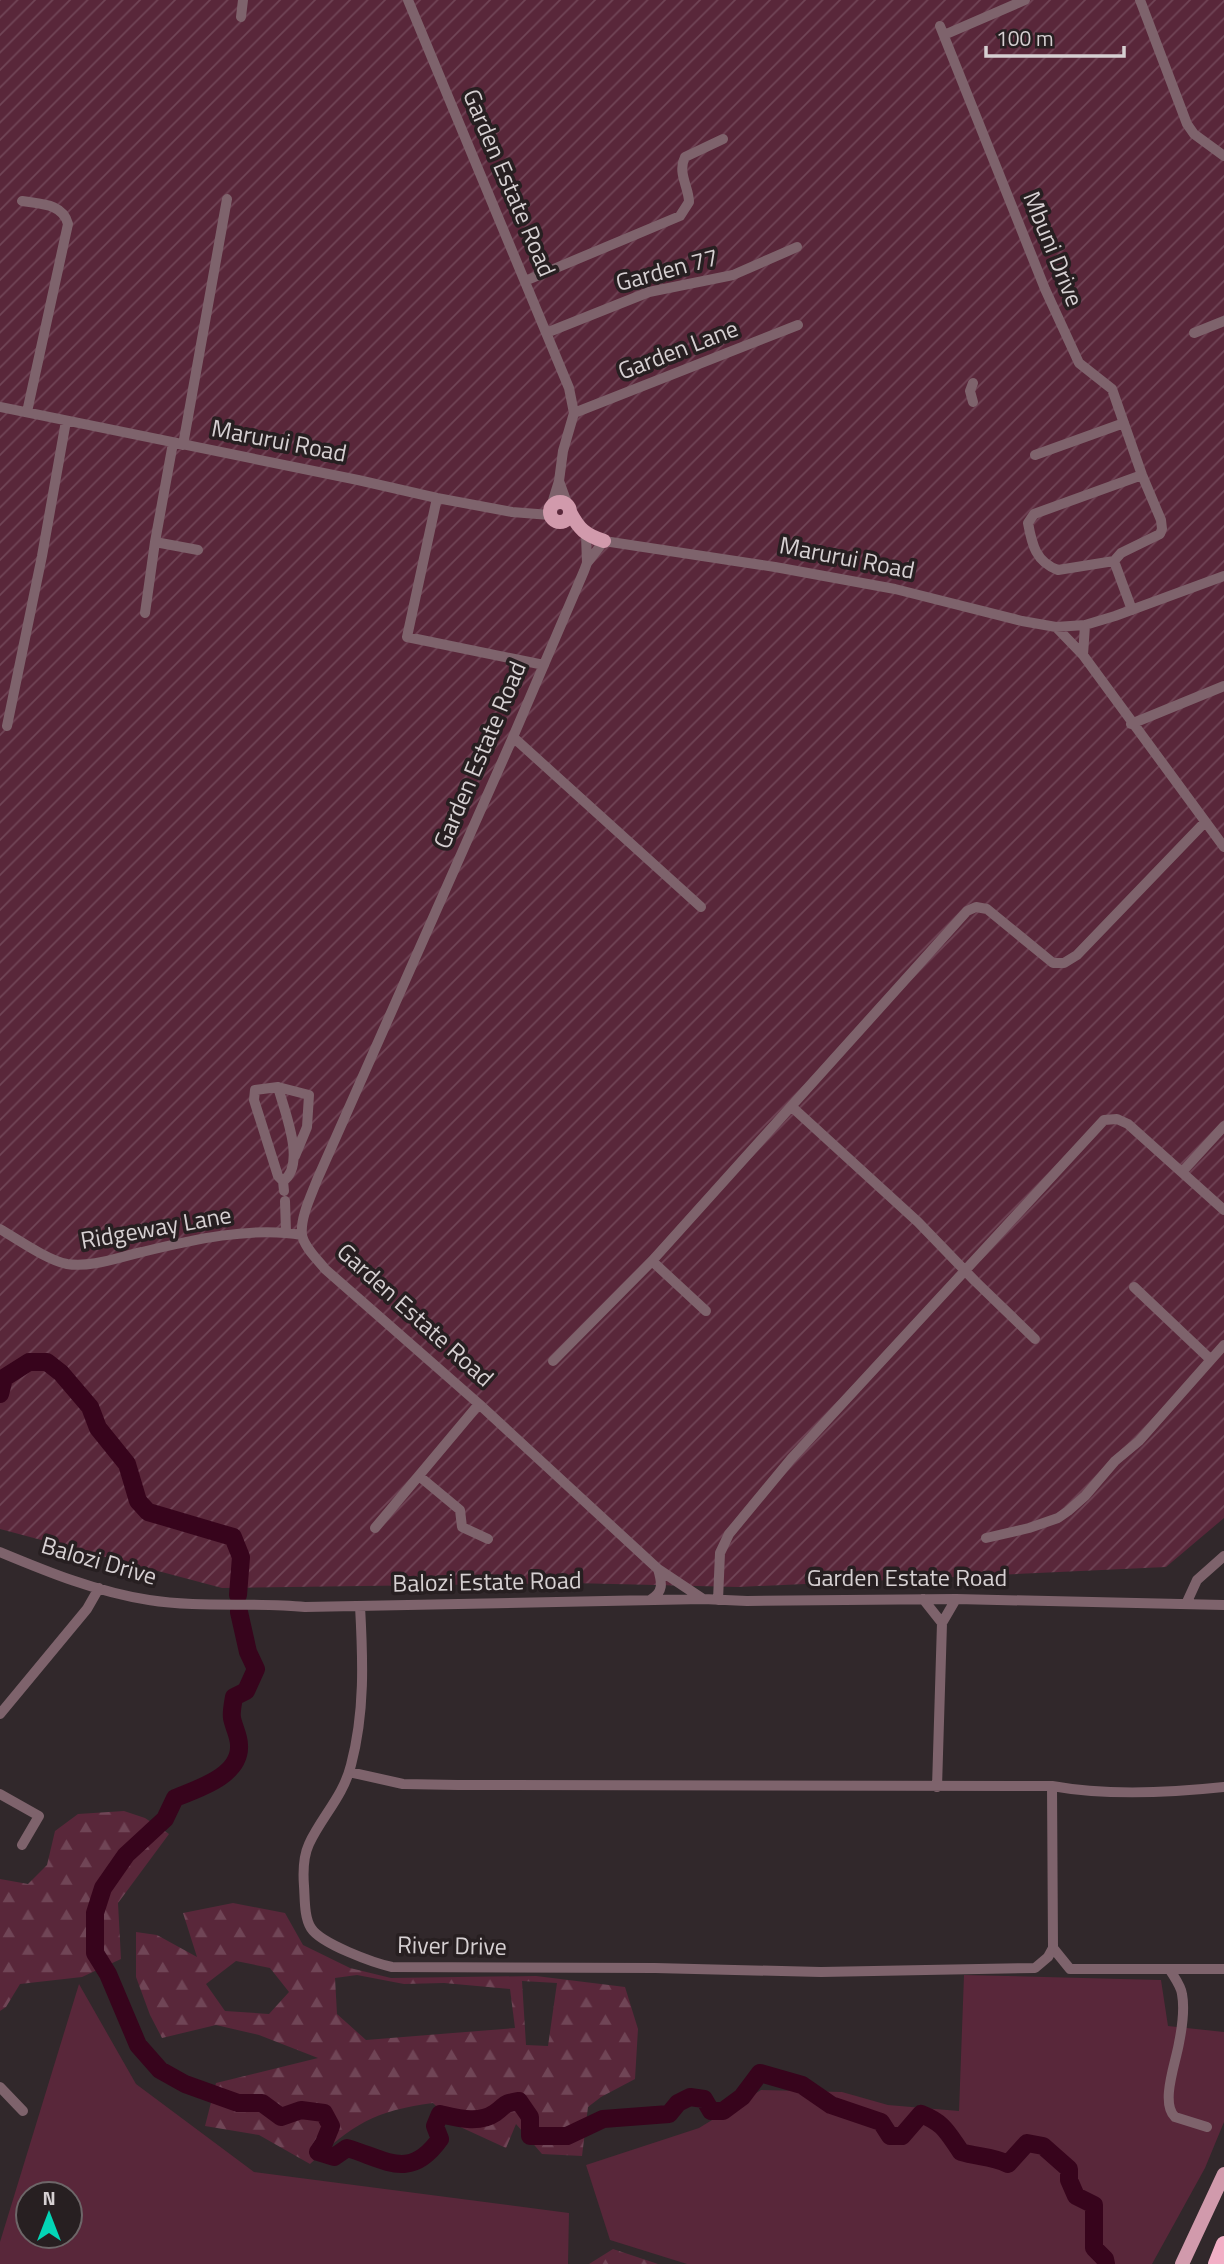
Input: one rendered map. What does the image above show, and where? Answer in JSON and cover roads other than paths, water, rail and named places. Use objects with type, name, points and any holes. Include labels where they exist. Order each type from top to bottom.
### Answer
[{"type":"highway","points":[[1216,2264],[1224,2244]]},
{"type":"main road","points":[[554,514],[567,519],[569,509]]},
{"type":"main road","name":"Garden Estate Road","points":[[569,509],[583,532]]},
{"type":"main road","name":"Marurui Road","points":[[554,514],[604,541]]},
{"type":"main road","points":[[1182,2264],[1224,2174]]},
{"type":"street","points":[[241,17],[243,0]]},
{"type":"street","name":"Garden Estate Road","points":[[408,0],[564,372],[574,413],[563,451],[559,481],[569,509]]},
{"type":"street","name":"Mbuni Drive","points":[[1025,0],[942,30],[1045,289],[1079,363],[1112,389],[1161,520],[1160,534],[1121,553],[1114,561]]},
{"type":"street","points":[[1140,0],[1187,124],[1195,134],[1224,156]]},
{"type":"street","points":[[525,281],[680,216],[689,206],[690,198],[682,174],[682,163],[685,158],[723,139]]},
{"type":"street","points":[[145,613],[155,542],[228,199]]},
{"type":"street","points":[[22,201],[55,208],[65,215],[68,224],[27,412]]},
{"type":"street","name":"Garden 77","points":[[547,333],[649,292],[733,275],[797,247]]},
{"type":"street","points":[[1194,333],[1224,321]]},
{"type":"street","name":"Garden Lane","points":[[574,413],[798,326]]},
{"type":"street","points":[[973,383],[970,391],[973,402]]},
{"type":"street","name":"Marurui Road","points":[[0,407],[437,498],[512,512],[554,514]]},
{"type":"street","points":[[7,726],[66,421]]},
{"type":"street","points":[[1035,455],[1124,423]]},
{"type":"street","points":[[1132,610],[1114,561],[1058,570],[1050,568],[1036,552],[1028,523],[1034,514],[1142,475]]},
{"type":"street","points":[[554,514],[559,481]]},
{"type":"street","points":[[437,498],[407,636],[544,665]]},
{"type":"street","name":"Garden Estate Road","points":[[583,532],[587,563],[317,1180],[309,1200],[302,1235],[306,1244],[325,1269],[658,1569],[703,1599],[956,1599],[1224,1605]]},
{"type":"street","points":[[587,563],[604,541]]},
{"type":"street","name":"Marurui Road","points":[[604,541],[775,567],[895,589],[1056,628],[1085,625],[1224,576]]},
{"type":"street","points":[[155,542],[198,550]]},
{"type":"street","points":[[1083,655],[1085,625]]},
{"type":"street","points":[[1056,628],[1083,655],[1224,847]]},
{"type":"street","points":[[1131,723],[1224,686]]},
{"type":"street","points":[[513,737],[701,907]]},
{"type":"street","points":[[553,1361],[652,1261],[967,911],[976,907],[987,909],[1053,963],[1064,963],[1077,955],[1205,822]]},
{"type":"street","points":[[278,1087],[295,1156]]},
{"type":"street","points":[[284,1191],[307,1127],[309,1095],[278,1087],[255,1090],[254,1100],[284,1191],[286,1232]]},
{"type":"street","points":[[792,1107],[918,1222],[1035,1339]]},
{"type":"street","points":[[718,1600],[720,1553],[729,1534],[791,1459],[1104,1120],[1122,1120],[1224,1210]]},
{"type":"street","points":[[1182,1172],[1224,1126]]},
{"type":"street","name":"Ridgeway Lane","points":[[0,1229],[57,1260],[78,1264],[258,1232],[302,1235]]},
{"type":"street","points":[[652,1261],[706,1311]]},
{"type":"street","points":[[1134,1287],[1210,1359]]},
{"type":"street","points":[[986,1538],[1029,1528],[1058,1518],[1068,1511],[1085,1496],[1115,1461],[1139,1441],[1224,1345]]},
{"type":"street","points":[[375,1528],[479,1405]]},
{"type":"street","points":[[419,1476],[460,1510],[462,1527],[488,1539]]},
{"type":"street","name":"Balozi Drive","points":[[0,1552],[54,1574],[150,1600],[206,1604],[272,1603]]},
{"type":"street","points":[[1186,1604],[1197,1580],[1224,1556]]},
{"type":"street","points":[[650,1600],[660,1593],[662,1587],[658,1569]]},
{"type":"street","points":[[0,1714],[87,1609],[99,1588]]},
{"type":"street","name":"Balozi Estate Road","points":[[272,1603],[306,1607],[703,1599]]},
{"type":"street","points":[[923,1599],[942,1623]]},
{"type":"street","points":[[937,1787],[942,1623],[956,1599]]},
{"type":"street","name":"River Drive","points":[[360,1606],[363,1690],[349,1773],[336,1802],[307,1847],[304,1882],[311,1928],[317,1934],[373,1962],[392,1967],[871,1972],[1035,1968],[1048,1958],[1053,1948]]},
{"type":"street","points":[[349,1773],[403,1784],[1052,1786],[1080,1790],[1163,1791],[1224,1787]]},
{"type":"street","points":[[1052,1786],[1053,1948],[1070,1969],[1224,1969]]},
{"type":"street","points":[[0,1794],[39,1816],[22,1845]]},
{"type":"street","points":[[1170,1970],[1181,1991],[1182,2006],[1180,2041],[1169,2106],[1175,2117],[1207,2127]]},
{"type":"street","points":[[0,2087],[23,2110]]},
{"type":"waterway","points":[[0,1394],[4,1378],[29,1362],[47,1362],[61,1373],[90,1407],[98,1428],[127,1464],[138,1501],[148,1512],[233,1537],[241,1557],[238,1595]]},
{"type":"waterway","points":[[239,1612],[248,1652],[256,1669],[246,1691],[234,1697],[232,1716],[239,1742],[238,1756],[233,1765],[216,1780],[175,1798],[165,1819],[126,1855],[103,1888],[95,1913],[95,1953],[108,1974],[138,2045],[160,2070],[185,2084],[238,2103],[262,2103],[281,2117],[301,2110],[324,2113],[331,2126],[318,2152],[334,2157],[347,2148],[397,2164],[418,2160],[429,2152],[440,2139],[435,2126],[440,2114],[468,2119],[482,2118],[507,2104],[519,2101],[530,2117],[530,2136],[567,2136],[603,2119],[669,2114],[678,2103],[690,2097],[704,2099],[711,2111],[723,2111],[742,2097],[760,2073],[802,2085],[831,2105],[881,2122],[890,2136],[902,2136],[921,2114],[940,2125],[961,2152],[967,2154],[997,2159],[1008,2164],[1027,2143],[1043,2146],[1069,2169],[1069,2180],[1076,2196],[1094,2205],[1094,2248],[1105,2259],[1106,2264]]}]
